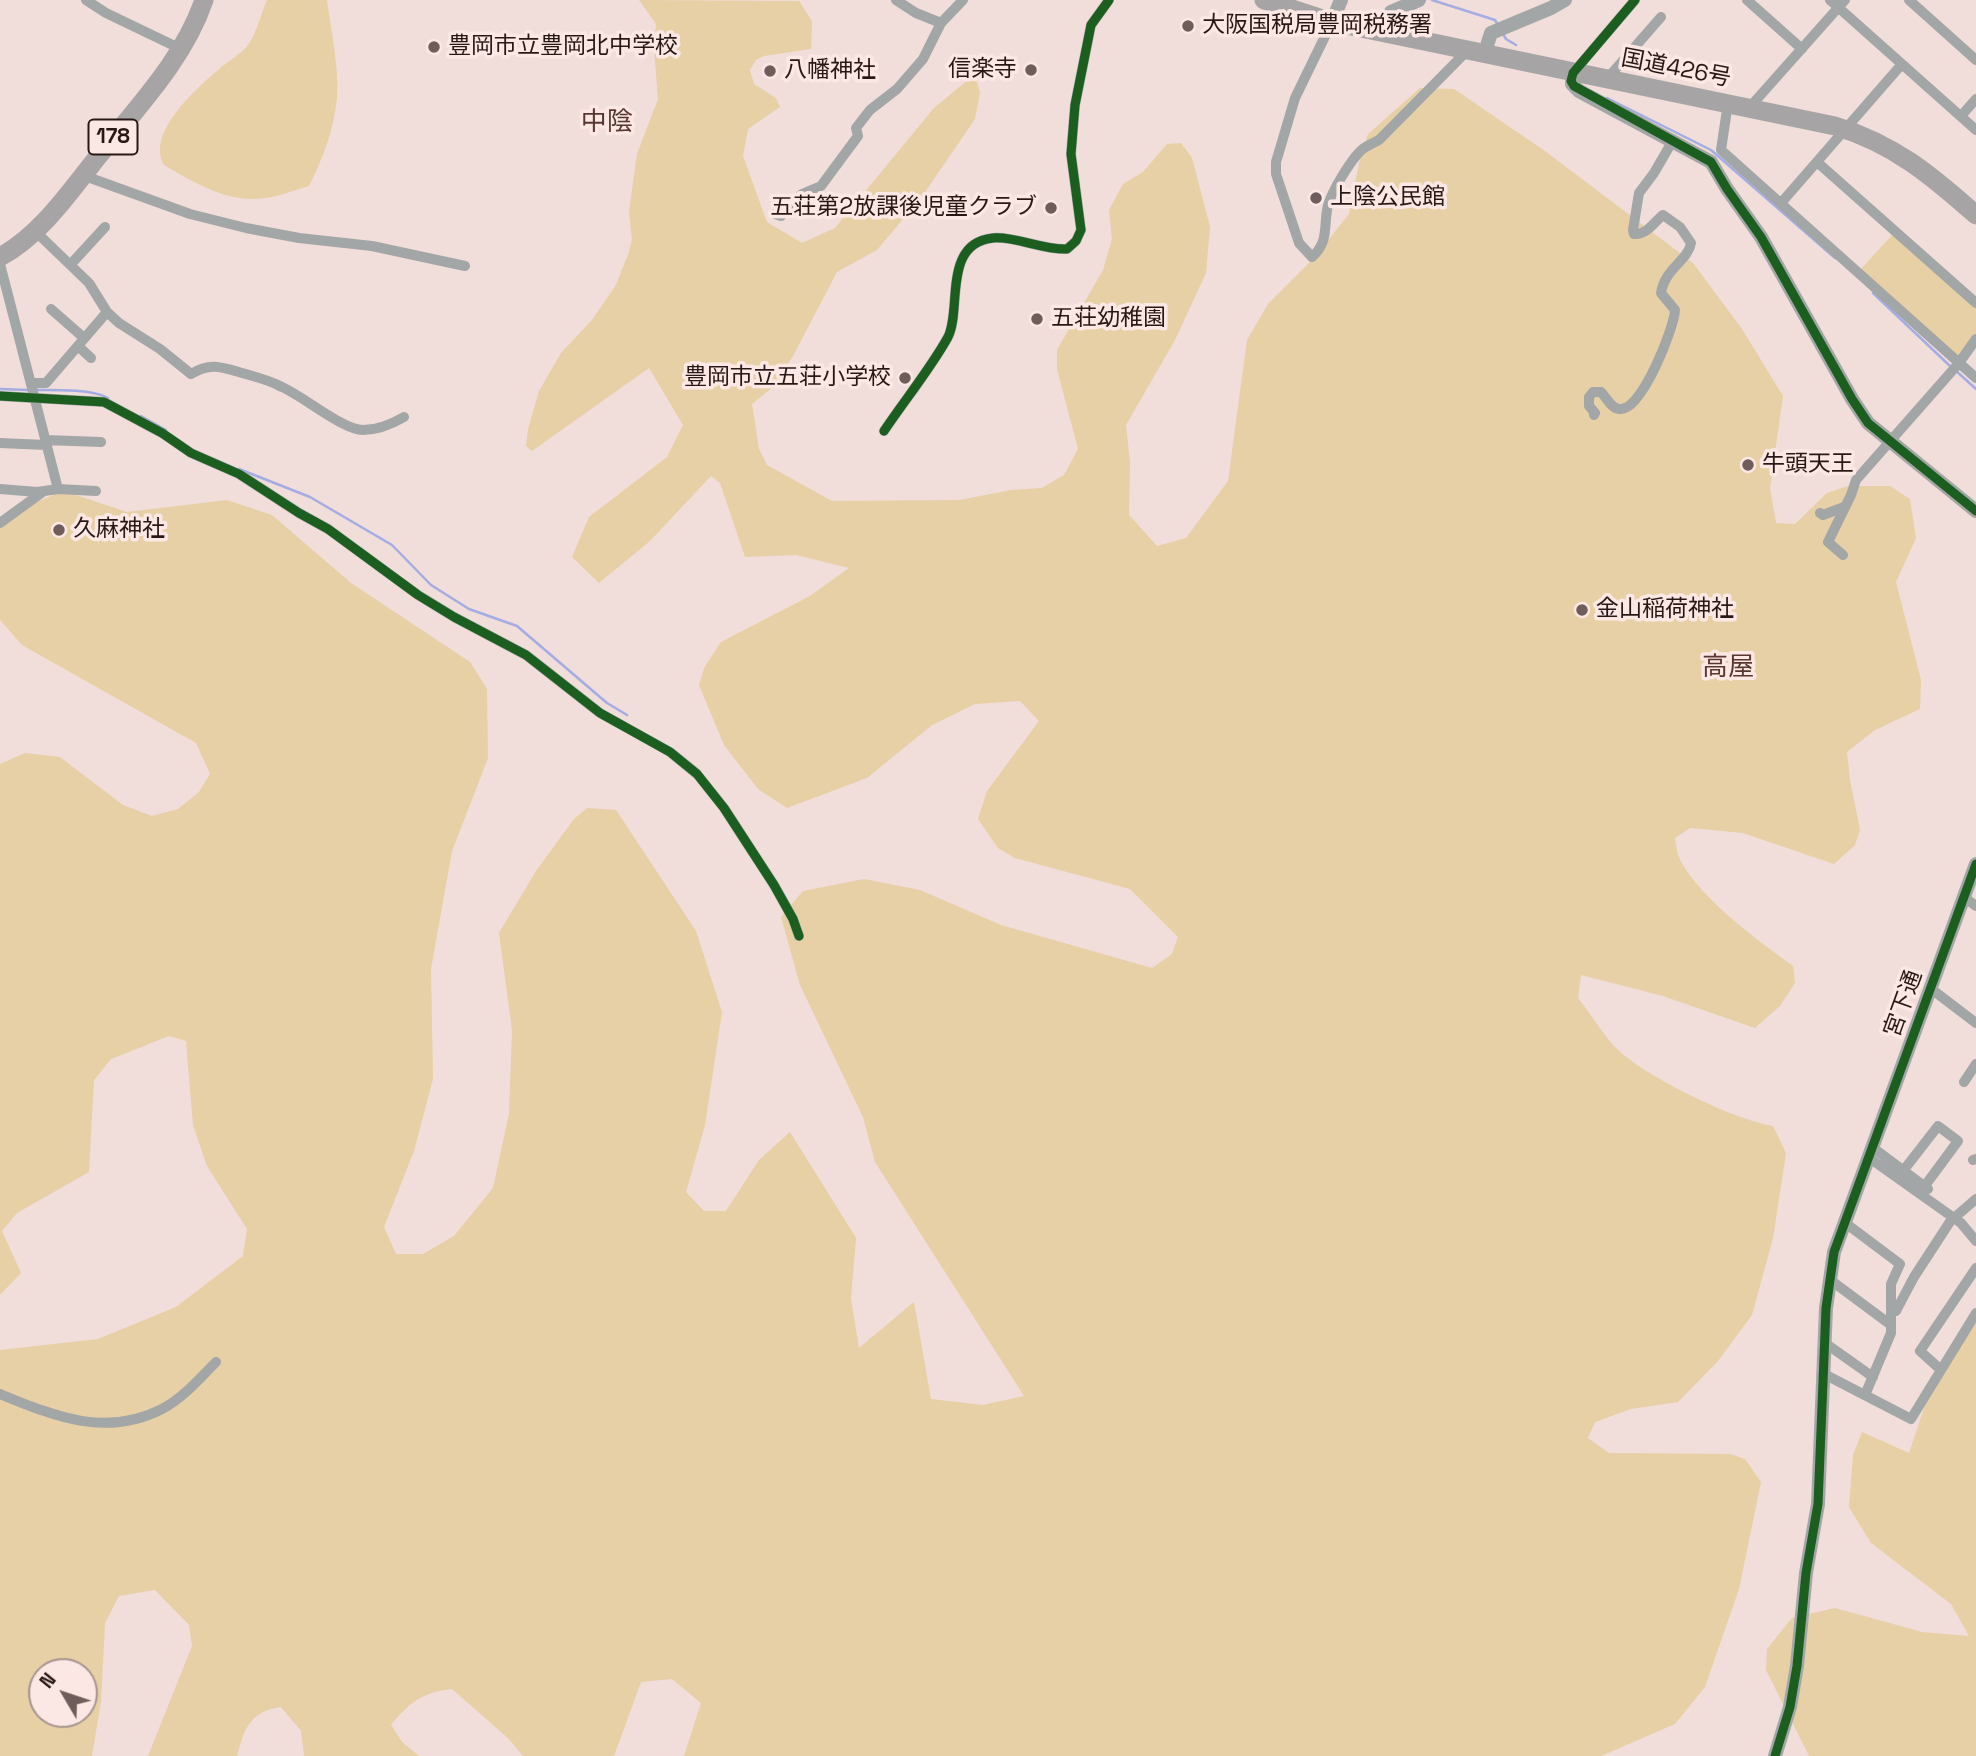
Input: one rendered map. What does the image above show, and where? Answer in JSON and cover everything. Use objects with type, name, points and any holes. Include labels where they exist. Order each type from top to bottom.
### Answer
[{"type":"highway","name":"178","points":[[3,254],[35,232],[82,175],[181,49],[204,0]]},
{"type":"highway","name":"国道426号","points":[[1264,0],[1332,22],[1475,54],[1728,103],[1845,129],[1870,138],[1913,162],[1976,215]]},
{"type":"street","points":[[86,0],[106,13],[181,49]]},
{"type":"street","points":[[896,0],[916,13],[941,23]]},
{"type":"street","points":[[775,214],[781,216],[802,194],[821,186],[830,176],[858,136],[856,128],[870,110],[903,83],[923,59],[941,23],[963,0]]},
{"type":"street","points":[[884,431],[949,335],[959,267],[967,252],[993,238],[1054,249],[1067,249],[1076,241],[1081,230],[1071,154],[1075,104],[1091,26],[1109,0]]},
{"type":"street","points":[[1341,0],[1295,98],[1276,162],[1276,174],[1299,243],[1312,257],[1324,241],[1326,211],[1333,193],[1363,149],[1379,140],[1475,54],[1488,37],[1499,29],[1565,0]]},
{"type":"street","points":[[1635,0],[1573,73],[1571,81],[1576,89],[1711,162],[1760,237],[1868,423],[1976,511]]},
{"type":"street","points":[[1747,0],[1802,49]]},
{"type":"street","points":[[1909,0],[1976,60]]},
{"type":"street","points":[[1381,32],[1391,12],[1416,1]]},
{"type":"street","points":[[1749,108],[1802,49],[1838,3],[1976,130]]},
{"type":"street","points":[[1606,80],[1661,17]]},
{"type":"street","points":[[1781,203],[1902,64]]},
{"type":"street","points":[[1961,116],[1976,99]]},
{"type":"street","points":[[1728,103],[1721,149],[1976,378]]},
{"type":"street","points":[[1596,415],[1589,406],[1593,392],[1597,391],[1620,410],[1626,409],[1634,400],[1656,369],[1674,321],[1675,310],[1661,293],[1663,282],[1687,254],[1690,243],[1680,227],[1663,215],[1651,228],[1639,234],[1634,234],[1633,230],[1639,193],[1672,142]]},
{"type":"street","points":[[1816,162],[1976,303]]},
{"type":"street","points":[[82,175],[190,214],[246,228],[299,238],[372,246],[465,266]]},
{"type":"street","points":[[71,264],[105,227]]},
{"type":"street","points":[[35,232],[71,264],[95,291],[107,312],[126,329],[160,349],[191,374],[201,367],[212,365],[259,377],[284,387],[348,426],[361,430],[404,417]]},
{"type":"street","points":[[3,254],[34,398],[58,489]]},
{"type":"street","points":[[51,309],[81,342],[91,358]]},
{"type":"street","points":[[31,383],[46,383],[107,312]]},
{"type":"street","points":[[1843,555],[1828,542],[1856,480],[1950,374],[1976,339]]},
{"type":"street","points":[[0,396],[104,402],[162,433],[191,453],[239,474],[350,543],[418,595],[526,655],[600,713],[670,752],[698,774],[724,808],[775,885],[799,936]]},
{"type":"street","points":[[0,443],[101,442]]},
{"type":"street","points":[[0,489],[96,491]]},
{"type":"street","points":[[0,523],[44,491]]},
{"type":"street","points":[[1820,513],[1823,515],[1844,507]]},
{"type":"street","name":"宮下通","points":[[1775,1756],[1790,1707],[1797,1666],[1806,1573],[1818,1504],[1829,1279],[1834,1252],[1930,988],[1970,901],[1976,864]]},
{"type":"street","points":[[1930,988],[1976,1023]]},
{"type":"street","points":[[1964,1082],[1976,1064]]},
{"type":"street","points":[[1870,1152],[1927,1188],[1958,1141],[1938,1126],[1903,1171]]},
{"type":"street","points":[[1870,1152],[1961,1223],[1976,1241]]},
{"type":"street","points":[[1896,1311],[1914,1277],[1953,1218],[1976,1199]]},
{"type":"street","points":[[1843,1222],[1900,1264],[1891,1284],[1891,1334],[1865,1395]]},
{"type":"street","points":[[1941,1370],[1920,1350],[1976,1268]]},
{"type":"street","points":[[1829,1279],[1891,1325]]},
{"type":"street","points":[[1824,1374],[1911,1419],[1976,1313]]},
{"type":"street","points":[[1825,1343],[1873,1377]]},
{"type":"street","points":[[0,1394],[43,1412],[102,1425],[126,1421],[162,1409],[192,1387],[216,1362]]},
{"type":"shaded area","points":[[267,0],[327,0],[337,74],[336,110],[327,143],[309,186],[266,198],[239,198],[213,191],[188,179],[164,165],[160,152],[168,124],[178,110],[213,74],[248,45]]},
{"type":"shaded area","points":[[639,0],[799,1],[812,21],[811,49],[764,56],[756,60],[750,70],[754,84],[776,98],[780,107],[748,129],[743,156],[767,222],[802,243],[835,228],[934,108],[969,79],[977,82],[980,93],[975,119],[923,195],[877,250],[837,272],[793,356],[773,387],[752,404],[759,449],[767,465],[832,501],[960,500],[1011,490],[1042,488],[1064,475],[1078,449],[1057,369],[1057,350],[1103,270],[1112,239],[1109,210],[1123,184],[1143,172],[1167,144],[1181,143],[1192,158],[1210,227],[1206,273],[1175,340],[1126,425],[1130,462],[1129,515],[1157,546],[1186,538],[1228,481],[1247,340],[1268,304],[1314,258],[1349,214],[1360,158],[1368,134],[1420,88],[1454,89],[1545,151],[1693,263],[1742,329],[1783,396],[1770,488],[1776,523],[1795,524],[1827,493],[1848,486],[1890,486],[1910,499],[1916,538],[1896,582],[1921,680],[1920,709],[1875,730],[1847,752],[1860,830],[1855,845],[1834,864],[1743,833],[1690,828],[1675,838],[1680,860],[1702,890],[1731,918],[1793,966],[1795,983],[1780,1006],[1755,1028],[1663,996],[1581,975],[1578,998],[1609,1040],[1627,1058],[1689,1095],[1736,1115],[1773,1126],[1786,1153],[1773,1238],[1752,1315],[1718,1361],[1678,1402],[1631,1409],[1595,1422],[1588,1438],[1609,1453],[1730,1454],[1745,1459],[1761,1482],[1739,1589],[1705,1687],[1675,1724],[1601,1756],[684,1756],[701,1703],[672,1679],[641,1682],[614,1756],[523,1756],[509,1739],[452,1689],[432,1693],[417,1700],[391,1725],[402,1742],[419,1756],[304,1756],[301,1731],[281,1707],[262,1712],[250,1722],[237,1756],[148,1756],[192,1646],[189,1625],[155,1590],[119,1596],[105,1623],[98,1719],[98,1658],[28,1658],[28,1728],[97,1728],[92,1756],[0,1756],[0,1350],[98,1339],[176,1307],[243,1256],[247,1229],[207,1166],[193,1125],[186,1041],[169,1036],[111,1059],[94,1080],[89,1172],[17,1213],[2,1231],[21,1273],[0,1295],[0,764],[25,753],[60,757],[123,805],[152,816],[178,809],[199,792],[210,774],[196,743],[22,645],[0,620],[0,526],[36,502],[56,494],[70,493],[127,512],[227,500],[272,515],[351,583],[470,662],[487,689],[488,758],[452,851],[431,969],[433,1079],[414,1151],[384,1227],[396,1254],[423,1254],[454,1236],[493,1188],[509,1114],[512,1030],[499,933],[536,871],[574,819],[587,808],[616,810],[696,931],[722,1012],[705,1125],[686,1192],[704,1211],[726,1211],[759,1160],[790,1132],[856,1238],[851,1299],[859,1348],[914,1302],[931,1399],[983,1405],[1024,1396],[875,1162],[863,1117],[800,985],[781,917],[803,891],[864,879],[920,890],[1001,925],[1152,968],[1172,954],[1178,937],[1130,889],[1015,858],[998,848],[978,819],[987,791],[1039,721],[1020,701],[975,704],[932,725],[867,778],[787,808],[758,789],[724,745],[699,685],[704,668],[721,642],[810,596],[849,568],[796,555],[745,557],[720,483],[711,476],[650,541],[599,583],[572,557],[589,517],[667,457],[683,425],[649,368],[532,451],[526,446],[539,391],[561,353],[592,320],[616,285],[629,252],[632,239],[629,212],[637,154],[658,99],[654,49],[656,24]]},
{"type":"shaded area","points":[[1893,234],[1976,308],[1976,333],[1962,355],[1956,355],[1861,269]]},
{"type":"shaded area","points":[[1976,1321],[1976,1756],[1809,1756],[1766,1670],[1767,1649],[1792,1618],[1835,1608],[1922,1632],[1969,1636],[1951,1604],[1871,1543],[1849,1507],[1853,1455],[1862,1432],[1909,1453],[1925,1405]]},
{"type":"waterway","points":[[1432,0],[1495,20],[1498,25]]},
{"type":"waterway","points":[[1503,34],[1516,45]]},
{"type":"waterway","points":[[1607,98],[1711,150],[1835,258]]},
{"type":"waterway","points":[[1873,293],[1950,366]]},
{"type":"waterway","points":[[1955,370],[1976,389]]},
{"type":"waterway","points":[[0,389],[28,390]]},
{"type":"waterway","points":[[35,390],[83,392],[108,398]]},
{"type":"waterway","points":[[141,416],[166,430]]},
{"type":"waterway","points":[[239,469],[310,497],[392,545],[431,585],[469,609],[517,626],[607,703],[627,715]]},
{"type":"cycle path","points":[[884,431],[948,337],[960,264],[966,252],[977,243],[993,238],[1058,249],[1067,249],[1076,241],[1081,230],[1071,154],[1075,105],[1091,25],[1109,0]]},
{"type":"cycle path","points":[[1635,0],[1573,73],[1571,81],[1574,86],[1711,162],[1761,237],[1868,423],[1976,511]]},
{"type":"cycle path","points":[[0,396],[104,402],[162,433],[191,453],[239,474],[328,529],[418,595],[526,655],[600,713],[670,752],[697,774],[724,808],[774,885],[799,936]]},
{"type":"cycle path","points":[[1775,1756],[1790,1707],[1797,1666],[1806,1573],[1818,1504],[1826,1308],[1834,1252],[1976,864]]},
{"type":"place","name":"大阪国税局豊岡税務署","points":[[1188,26]]},
{"type":"place","name":"豊岡市立豊岡北中学校","points":[[434,47]]},
{"type":"place","name":"信楽寺","points":[[1031,70]]},
{"type":"place","name":"八幡神社","points":[[770,71]]},
{"type":"place","name":"上陰公民館","points":[[1316,198]]},
{"type":"place","name":"五荘第2放課後児童クラブ","points":[[1051,208]]},
{"type":"place","name":"五荘幼稚園","points":[[1037,319]]},
{"type":"place","name":"豊岡市立五荘小学校","points":[[905,378]]},
{"type":"place","name":"牛頭天王","points":[[1748,465]]},
{"type":"place","name":"久麻神社","points":[[59,530]]},
{"type":"place","name":"金山稲荷神社","points":[[1582,610]]},
{"type":"district","name":"中陰","points":[[607,123]]},
{"type":"district","name":"高屋","points":[[1728,668]]}]
